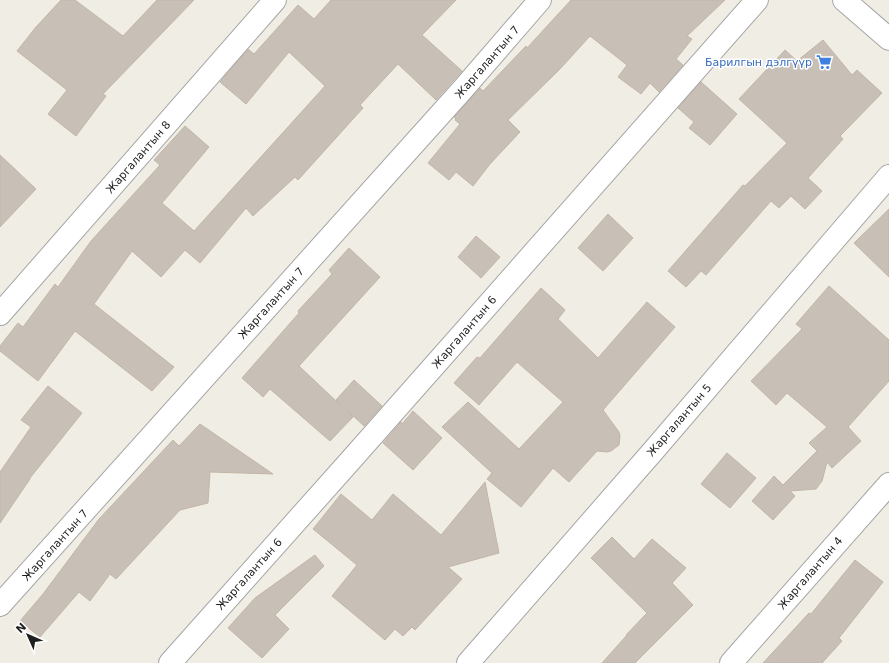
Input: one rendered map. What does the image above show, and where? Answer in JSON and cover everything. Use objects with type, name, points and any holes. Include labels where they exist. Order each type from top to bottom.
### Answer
[{"type":"street","name":"Жаргалантын 8","points":[[0,314],[275,0]]},
{"type":"street","name":"Жаргалантын 7","points":[[0,605],[463,89],[540,0]]},
{"type":"street","name":"Жаргалантын 6","points":[[170,663],[757,0]]},
{"type":"street","points":[[844,0],[889,39]]},
{"type":"street","name":"Жаргалантын 5","points":[[468,663],[654,450],[889,176]]},
{"type":"street","name":"Жаргалантын 4","points":[[731,663],[889,484]]},
{"type":"building","points":[[61,0],[75,0],[123,36],[157,0],[194,0],[103,94],[106,96],[76,136],[48,114],[67,90],[17,51],[36,27]]},
{"type":"building","points":[[331,0],[456,0],[422,35],[462,71],[436,100],[398,64],[360,105],[363,108],[298,180],[295,177],[253,216],[246,208],[200,263],[185,250],[161,277],[132,251],[94,304],[174,367],[152,391],[75,331],[38,381],[0,351],[0,346],[18,323],[23,327],[55,284],[58,287],[91,241],[160,165],[154,160],[185,126],[209,147],[162,203],[194,231],[325,86],[289,52],[246,104],[220,82],[248,49],[254,54],[298,5],[314,19]]},
{"type":"building","points":[[571,0],[725,0],[687,36],[692,39],[676,59],[683,65],[659,92],[650,83],[641,94],[618,77],[627,65],[590,36],[560,69],[508,120],[520,132],[490,164],[473,186],[456,172],[449,180],[428,163],[460,124],[454,117],[480,88],[483,91],[526,46],[527,48]]},
{"type":"building","points":[[823,40],[852,75],[857,70],[882,93],[840,136],[843,139],[808,178],[822,191],[805,209],[791,196],[779,208],[771,201],[706,275],[701,271],[686,287],[668,271],[743,185],[745,186],[787,143],[739,99],[785,50],[797,61]]},
{"type":"building","points":[[701,82],[737,114],[710,145],[689,128],[694,122],[678,108]]},
{"type":"building","points":[[0,155],[36,189],[0,227]]},
{"type":"building","points":[[889,209],[889,277],[854,243]]},
{"type":"building","points":[[608,214],[633,238],[603,271],[578,248]]},
{"type":"building","points":[[476,236],[500,257],[481,278],[458,257]]},
{"type":"building","points":[[349,248],[380,277],[299,366],[353,417],[330,441],[270,389],[263,397],[242,378],[299,313],[298,311],[332,274],[329,270]]},
{"type":"building","points":[[829,286],[889,340],[889,381],[848,427],[861,441],[832,468],[827,462],[822,481],[816,489],[790,491],[795,496],[773,520],[752,501],[774,476],[783,485],[817,451],[809,443],[827,427],[787,393],[776,405],[751,381],[802,329],[796,324]]},
{"type":"building","points":[[541,288],[565,310],[558,319],[598,358],[647,302],[675,327],[603,410],[619,432],[619,445],[611,451],[597,451],[569,482],[553,468],[521,507],[487,479],[492,473],[442,427],[468,402],[519,449],[563,402],[517,362],[479,405],[454,383],[477,357],[480,358]]},
{"type":"building","points":[[354,380],[382,406],[364,426],[336,400]]},
{"type":"building","points":[[48,386],[82,413],[30,478],[0,523],[0,472],[31,427],[21,420]]},
{"type":"building","points":[[413,411],[442,438],[413,470],[383,443],[401,422],[402,424]]},
{"type":"building","points":[[200,424],[273,474],[210,472],[208,503],[180,510],[116,579],[110,574],[90,601],[79,592],[40,637],[20,621],[43,594],[99,519],[173,440],[179,446]]},
{"type":"building","points":[[727,453],[756,478],[730,508],[701,484]]},
{"type":"building","points":[[485,482],[499,553],[448,567],[462,579],[415,630],[412,627],[403,636],[395,629],[385,640],[332,596],[357,565],[313,529],[341,494],[372,520],[393,494],[441,535]]},
{"type":"building","points":[[612,537],[634,559],[652,539],[686,568],[672,583],[693,605],[635,663],[602,663],[647,613],[591,558]]},
{"type":"building","points":[[315,555],[324,566],[275,615],[289,629],[262,658],[228,628],[255,598]]},
{"type":"building","points":[[855,560],[883,582],[839,638],[842,641],[822,663],[763,663],[809,613],[811,614]]},
{"type":"place","name":"Барилгын дэлгүүр","points":[[824,62]]}]
